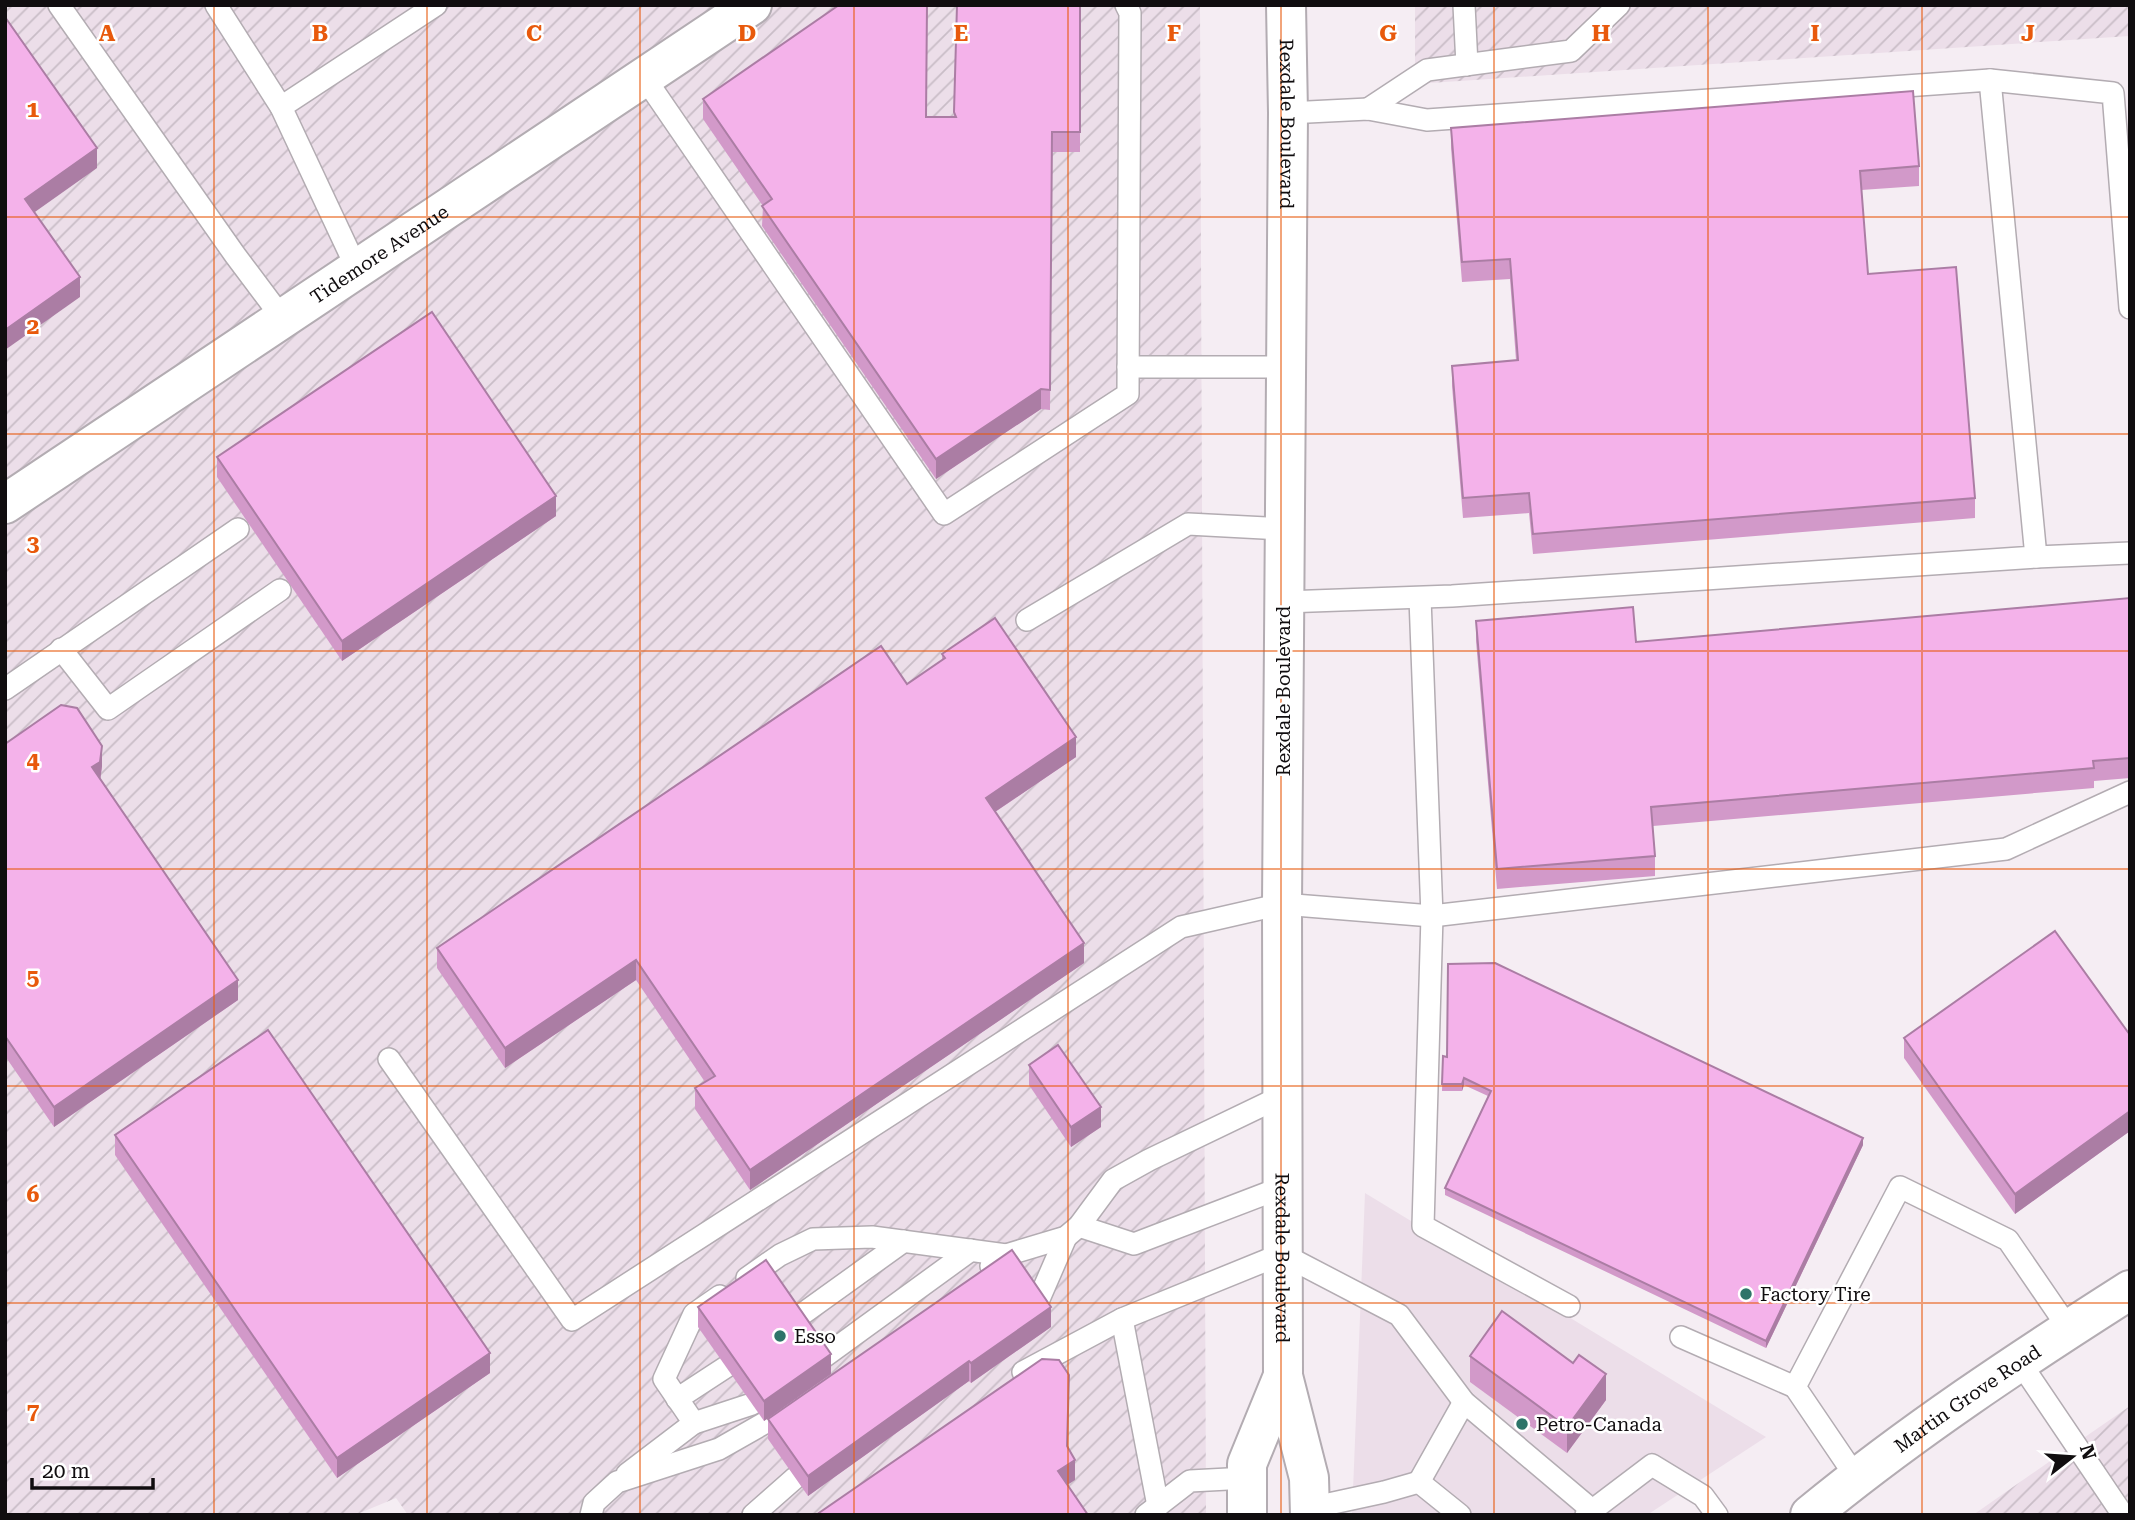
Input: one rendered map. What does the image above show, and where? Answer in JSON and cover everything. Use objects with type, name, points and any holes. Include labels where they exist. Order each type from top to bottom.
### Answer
[{"type":"main road","name":"Tidemore Avenue","points":[[5,504],[752,5]]},
{"type":"main road","name":"Rexdale Boulevard","points":[[1286,5],[1283,1376],[1309,1478],[1310,1511]]},
{"type":"main road","name":"Martin Grove Road","points":[[1810,1515],[1856,1477],[2019,1361],[2130,1290]]},
{"type":"main road","name":"Rexdale Boulevard","points":[[1247,1496],[1247,1464],[1283,1376]]},
{"type":"lane","points":[[59,5],[283,319]]},
{"type":"lane","points":[[216,5],[281,107],[357,269]]},
{"type":"lane","points":[[281,107],[436,5]]},
{"type":"lane","points":[[644,77],[944,514],[1128,394],[1130,13],[1126,5]]},
{"type":"lane","points":[[1464,5],[1467,65]]},
{"type":"lane","points":[[1368,108],[1427,70],[1571,51],[1619,5]]},
{"type":"lane","points":[[1287,113],[1368,108],[1427,121],[1990,80],[2113,93],[2130,308]]},
{"type":"lane","points":[[1990,80],[2036,557]]},
{"type":"lane","points":[[1128,368],[1286,367]]},
{"type":"lane","points":[[1027,620],[1188,524],[1284,529]]},
{"type":"lane","points":[[5,689],[238,529]]},
{"type":"lane","points":[[1284,602],[1420,598],[2130,553]]},
{"type":"lane","points":[[61,649],[108,709],[280,590]]},
{"type":"lane","points":[[1420,598],[1432,916],[1423,1226],[1569,1307]]},
{"type":"lane","points":[[389,1059],[572,1320],[1181,928],[1282,904],[1432,916],[2006,849],[2130,792]]},
{"type":"lane","points":[[1036,1306],[1072,1232],[1113,1180],[1282,1096]]},
{"type":"lane","points":[[972,1279],[1006,1255],[1072,1232],[1134,1244],[1283,1187]]},
{"type":"lane","points":[[1795,1387],[1900,1188],[2008,1240],[2069,1329]]},
{"type":"lane","points":[[694,1423],[664,1379],[694,1314],[780,1255],[813,1239],[872,1237],[1006,1255]]},
{"type":"lane","points":[[794,1320],[904,1241]]},
{"type":"lane","points":[[821,1359],[971,1250]]},
{"type":"lane","points":[[1007,1384],[1030,1368],[1122,1319],[1282,1254],[1398,1315],[1464,1402],[1589,1513],[1652,1465],[1703,1496],[1717,1515]]},
{"type":"lane","points":[[1122,1319],[1152,1510],[1190,1481],[1247,1496]]},
{"type":"lane","points":[[1681,1337],[1795,1387],[1856,1477]]},
{"type":"lane","points":[[2019,1361],[2124,1508]]},
{"type":"lane","points":[[677,1399],[726,1367]]},
{"type":"lane","points":[[617,1482],[719,1449],[780,1416],[802,1400]]},
{"type":"lane","points":[[1310,1511],[1419,1482],[1464,1402]]},
{"type":"lane","points":[[591,1515],[594,1503],[617,1482],[694,1423],[752,1404]]},
{"type":"lane","points":[[753,1515],[795,1478]]},
{"type":"lane","points":[[1419,1482],[1460,1515]]},
{"type":"shaded area","points":[[5,5],[1200,5],[1206,1515],[408,1515],[396,1498],[355,1515],[5,1515]]},
{"type":"shaded area","points":[[1415,5],[2130,5],[2130,36],[1415,84]]},
{"type":"shaded area","points":[[1365,1193],[1766,1437],[1647,1515],[1352,1515]]},
{"type":"shaded area","points":[[2130,1406],[2130,1515],[1973,1515],[2056,1457]]},
{"type":"building","points":[[839,5],[927,5],[926,117],[956,117],[957,5],[1080,5],[1080,132],[1052,132],[1050,390],[1041,389],[936,459],[762,206],[772,199],[703,99]]},
{"type":"building","points":[[5,17],[97,148],[25,199],[80,277],[5,330]]},
{"type":"building","points":[[1913,91],[1919,166],[1860,171],[1868,274],[1956,267],[1975,498],[1533,534],[1529,493],[1463,498],[1452,366],[1518,360],[1510,259],[1462,262],[1451,128]]},
{"type":"building","points":[[432,312],[556,496],[342,641],[217,457]]},
{"type":"building","points":[[2130,598],[2130,758],[2093,761],[2094,768],[1651,807],[1655,856],[1497,869],[1476,621],[1633,607],[1636,642]]},
{"type":"building","points":[[995,618],[1076,737],[986,798],[1084,943],[750,1170],[695,1088],[715,1076],[636,960],[505,1048],[437,948],[881,646],[907,684],[945,658],[942,654]]},
{"type":"building","points":[[61,705],[77,708],[102,746],[100,762],[92,767],[238,980],[54,1107],[5,1036],[5,744]]},
{"type":"building","points":[[2055,931],[2130,1035],[2130,1111],[2015,1194],[1904,1038]]},
{"type":"building","points":[[1495,963],[1863,1138],[1766,1341],[1445,1188],[1491,1091],[1464,1078],[1462,1084],[1442,1084],[1443,1056],[1447,1057],[1448,964]]},
{"type":"building","points":[[268,1030],[490,1353],[337,1458],[115,1135]]},
{"type":"building","points":[[1058,1045],[1101,1107],[1071,1127],[1029,1065]]},
{"type":"building","points":[[1012,1250],[1051,1307],[971,1363],[969,1361],[808,1476],[768,1419]]},
{"type":"building","points":[[766,1260],[831,1354],[764,1401],[698,1307]]},
{"type":"building","points":[[1502,1311],[1573,1363],[1579,1355],[1606,1374],[1567,1427],[1470,1356]]},
{"type":"building","points":[[1042,1359],[1059,1360],[1069,1375],[1067,1446],[1075,1460],[1058,1471],[1088,1515],[816,1515]]},
{"type":"place","name":"Factory Tire","points":[[1746,1294]]},
{"type":"place","name":"Esso","points":[[780,1336]]},
{"type":"place","name":"Petro-Canada","points":[[1522,1424]]}]
